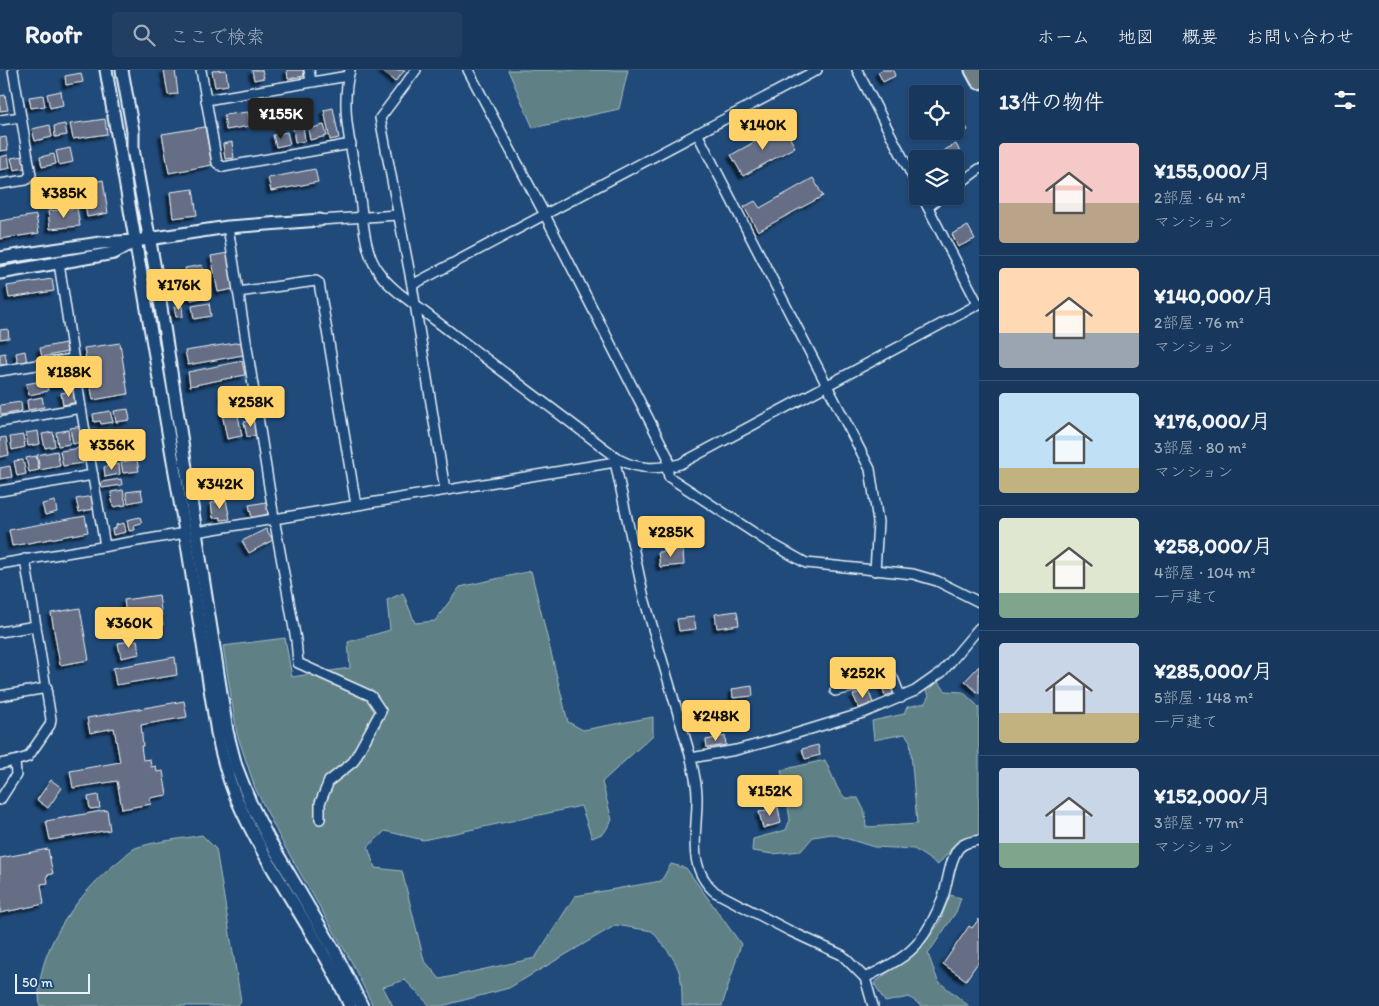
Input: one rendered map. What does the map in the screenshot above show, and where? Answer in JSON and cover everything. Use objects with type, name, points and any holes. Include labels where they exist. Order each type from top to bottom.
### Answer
[{"type":"highway","points":[[973,70],[979,81]]},
{"type":"street","points":[[0,184],[26,180],[31,175],[14,70]]},
{"type":"street","points":[[106,70],[135,242],[191,532],[226,732],[236,766],[250,802],[334,950],[362,1006]]},
{"type":"street","points":[[122,70],[133,131],[133,149],[149,239],[191,532],[217,733],[225,768],[238,802],[256,837],[323,953],[350,1006]]},
{"type":"street","points":[[201,70],[217,163],[224,167],[351,144]]},
{"type":"street","points":[[309,70],[311,81]]},
{"type":"street","points":[[416,70],[380,118],[416,305],[445,490]]},
{"type":"street","points":[[468,70],[545,215],[668,457],[669,477],[796,559],[806,563],[913,574],[937,581],[979,602]]},
{"type":"street","points":[[412,284],[817,70]]},
{"type":"street","points":[[857,70],[909,170]]},
{"type":"street","points":[[206,100],[349,73],[346,109],[351,144],[369,252],[380,275],[386,282],[618,461],[640,468],[657,469],[680,464],[979,304],[928,207],[931,205]]},
{"type":"street","points":[[0,120],[21,117]]},
{"type":"street","points":[[697,133],[870,468],[878,522],[876,571]]},
{"type":"street","points":[[964,180],[979,169]]},
{"type":"street","points":[[0,258],[100,243],[135,242],[228,227],[398,215]]},
{"type":"street","points":[[228,227],[274,518],[296,640],[298,663],[371,696],[380,711],[354,762],[329,782],[320,803],[320,819]]},
{"type":"street","points":[[0,273],[60,264],[114,253],[135,242]]},
{"type":"street","points":[[60,264],[73,359],[105,546]]},
{"type":"street","points":[[238,292],[316,281],[319,283],[356,505]]},
{"type":"street","points":[[0,371],[73,359]]},
{"type":"street","points":[[0,422],[81,408]]},
{"type":"street","points":[[0,564],[618,461]]},
{"type":"street","points":[[618,461],[644,598],[691,758],[697,798],[695,840],[700,875],[715,892],[842,956],[865,978],[873,1006]]},
{"type":"street","points":[[0,491],[93,475]]},
{"type":"street","points":[[0,764],[16,761],[28,756],[50,725],[51,713],[25,560]]},
{"type":"street","points":[[0,632],[36,626]]},
{"type":"street","points":[[691,758],[736,750],[778,739],[863,713],[915,692],[942,672],[979,628]]},
{"type":"street","points":[[835,691],[893,678],[901,698]]},
{"type":"street","points":[[0,696],[47,688]]},
{"type":"street","points":[[0,800],[16,775],[16,761]]},
{"type":"street","points":[[865,978],[894,962],[917,944],[938,909],[959,848],[967,842],[979,840]]},
{"type":"green space","points":[[508,70],[628,70],[619,109],[533,128]]},
{"type":"green space","points":[[531,571],[568,722],[583,730],[653,717],[653,735],[602,782],[612,820],[604,833],[592,838],[581,806],[423,840],[385,831],[368,847],[375,868],[402,871],[424,960],[440,979],[535,958],[575,896],[661,881],[671,864],[686,868],[741,944],[722,1006],[682,1006],[681,982],[676,965],[652,931],[616,925],[509,988],[442,1006],[430,1006],[405,980],[383,987],[393,1006],[373,1006],[351,961],[281,840],[255,788],[237,734],[223,646],[285,638],[292,677],[350,668],[348,642],[390,630],[387,600],[403,593],[415,623],[435,621],[460,587]]},
{"type":"green space","points":[[937,681],[946,691],[963,692],[979,707],[979,837],[956,843],[938,865],[914,849],[874,847],[832,834],[813,837],[801,851],[773,854],[752,851],[753,839],[786,830],[790,819],[781,770],[825,760],[838,789],[845,798],[858,798],[865,812],[866,827],[917,824],[910,741],[905,734],[874,740],[872,721],[904,714],[907,707],[925,703],[929,695],[925,690]]},
{"type":"green space","points":[[202,835],[216,849],[241,1001],[237,1006],[40,1006],[39,986],[43,965],[51,945],[62,925],[89,889],[135,848]]},
{"type":"green space","points":[[950,895],[961,898],[956,912],[928,954],[938,981],[969,1006],[922,1006],[909,997],[885,1002],[874,983],[921,947],[939,924]]},
{"type":"building","points":[[164,70],[175,70],[178,94],[168,95]]},
{"type":"building","points":[[226,70],[228,85],[215,87],[212,71]]},
{"type":"building","points":[[252,70],[262,70],[264,78],[254,80]]},
{"type":"building","points":[[287,70],[303,70],[304,76],[288,79]]},
{"type":"building","points":[[381,70],[405,70],[395,82]]},
{"type":"building","points":[[893,70],[895,76],[883,82],[878,72]]},
{"type":"building","points":[[81,73],[83,82],[66,85],[65,76]]},
{"type":"building","points":[[61,91],[63,105],[50,108],[47,94]]},
{"type":"building","points":[[5,95],[8,110],[0,111],[0,96]]},
{"type":"building","points":[[43,95],[45,106],[31,108],[29,97]]},
{"type":"building","points":[[262,100],[265,114],[258,116],[255,102]]},
{"type":"building","points":[[284,103],[286,119],[269,122],[267,106]]},
{"type":"building","points":[[333,108],[339,138],[330,140],[324,110]]},
{"type":"building","points":[[248,112],[250,126],[226,130],[224,115]]},
{"type":"building","points":[[105,119],[107,134],[73,139],[70,124]]},
{"type":"building","points":[[964,123],[968,130],[964,132]]},
{"type":"building","points":[[65,124],[67,135],[55,137],[54,126]]},
{"type":"building","points":[[50,125],[52,137],[35,141],[32,129]]},
{"type":"building","points":[[324,125],[327,136],[310,140],[308,129]]},
{"type":"building","points":[[303,126],[305,141],[295,143],[293,128]]},
{"type":"building","points":[[783,126],[795,147],[743,176],[731,155]]},
{"type":"building","points":[[205,127],[212,165],[169,173],[162,134]]},
{"type":"building","points":[[287,132],[290,144],[276,147],[273,135]]},
{"type":"building","points":[[6,137],[8,150],[0,151],[0,138]]},
{"type":"building","points":[[232,142],[234,158],[225,159],[223,144]]},
{"type":"building","points":[[956,144],[959,150],[944,150]]},
{"type":"building","points":[[70,148],[73,162],[59,165],[56,151]]},
{"type":"building","points":[[54,154],[56,164],[42,167],[40,157]]},
{"type":"building","points":[[8,155],[10,168],[0,170],[0,157]]},
{"type":"building","points":[[23,156],[25,168],[14,170],[11,158]]},
{"type":"building","points":[[315,169],[318,182],[271,191],[268,178]]},
{"type":"building","points":[[813,178],[823,196],[758,231],[744,207],[755,201],[760,208]]},
{"type":"building","points":[[103,180],[108,213],[87,217],[82,184]]},
{"type":"building","points":[[193,189],[197,215],[173,218],[170,192]]},
{"type":"building","points":[[77,208],[80,226],[50,229],[48,211]]},
{"type":"building","points":[[36,215],[39,233],[0,239],[0,221]]},
{"type":"building","points":[[968,226],[975,239],[958,247],[952,234]]},
{"type":"building","points":[[228,253],[234,289],[218,292],[211,256]]},
{"type":"building","points":[[202,265],[207,297],[191,300],[185,268]]},
{"type":"building","points":[[52,279],[54,291],[9,298],[7,286]]},
{"type":"building","points":[[209,303],[211,316],[194,319],[192,306]]},
{"type":"building","points":[[182,306],[183,316],[176,317],[174,307]]},
{"type":"building","points":[[8,329],[9,338],[0,339],[0,330]]},
{"type":"building","points":[[241,342],[243,355],[188,365],[185,351]]},
{"type":"building","points":[[65,343],[67,352],[42,357],[40,348]]},
{"type":"building","points":[[120,343],[128,394],[93,400],[84,348]]},
{"type":"building","points":[[25,351],[27,363],[18,365],[16,353]]},
{"type":"building","points":[[5,353],[7,364],[0,365],[0,354]]},
{"type":"building","points":[[242,361],[245,375],[190,386],[188,372]]},
{"type":"building","points":[[66,376],[67,384],[50,387],[49,378]]},
{"type":"building","points":[[46,380],[48,391],[29,395],[26,384]]},
{"type":"building","points":[[75,390],[77,402],[63,405],[61,393]]},
{"type":"building","points":[[241,390],[244,403],[226,407],[223,394]]},
{"type":"building","points":[[42,397],[44,407],[28,410],[27,400]]},
{"type":"building","points":[[21,402],[22,411],[1,415],[0,405]]},
{"type":"building","points":[[128,409],[130,420],[116,422],[114,411]]},
{"type":"building","points":[[237,410],[242,436],[227,439],[222,413]]},
{"type":"building","points":[[110,411],[113,422],[101,424],[100,421],[94,422],[93,414]]},
{"type":"building","points":[[255,420],[257,435],[247,437],[244,422]]},
{"type":"building","points":[[82,426],[84,441],[73,444],[70,428]]},
{"type":"building","points":[[68,430],[70,444],[58,446],[56,432]]},
{"type":"building","points":[[38,431],[40,444],[28,446],[26,433]]},
{"type":"building","points":[[53,432],[55,446],[45,448],[42,434]]},
{"type":"building","points":[[23,435],[25,447],[12,450],[10,437]]},
{"type":"building","points":[[6,437],[9,455],[0,457],[0,438]]},
{"type":"building","points":[[115,437],[118,451],[102,453],[99,439]]},
{"type":"building","points":[[133,438],[135,450],[120,453],[118,440]]},
{"type":"building","points":[[80,448],[83,463],[63,466],[60,451]]},
{"type":"building","points":[[57,451],[60,466],[40,470],[37,455]]},
{"type":"building","points":[[36,456],[39,470],[29,472],[26,458]]},
{"type":"building","points":[[23,460],[26,474],[17,476],[14,461]]},
{"type":"building","points":[[137,460],[139,471],[123,473],[121,462]]},
{"type":"building","points":[[119,464],[120,474],[105,477],[104,467]]},
{"type":"building","points":[[10,466],[12,477],[0,479],[0,468]]},
{"type":"building","points":[[231,474],[233,486],[216,489],[214,477]]},
{"type":"building","points":[[121,479],[122,485],[102,488],[101,482]]},
{"type":"building","points":[[123,490],[126,505],[113,507],[111,492]]},
{"type":"building","points":[[141,490],[143,500],[128,503],[126,492]]},
{"type":"building","points":[[92,496],[94,509],[79,512],[76,499]]},
{"type":"building","points":[[226,500],[230,519],[221,520],[220,517],[213,518],[211,503]]},
{"type":"building","points":[[55,501],[57,512],[45,515],[42,504]]},
{"type":"building","points":[[266,502],[268,514],[252,518],[249,505]]},
{"type":"building","points":[[85,516],[88,532],[12,546],[9,530]]},
{"type":"building","points":[[140,517],[142,523],[134,525],[135,530],[129,531],[127,520]]},
{"type":"building","points":[[124,523],[126,532],[113,535],[112,529],[116,528],[116,525]]},
{"type":"building","points":[[266,529],[273,540],[249,553],[242,541]]},
{"type":"building","points":[[683,550],[684,565],[660,567],[658,552]]},
{"type":"building","points":[[159,595],[163,625],[128,629],[124,600]]},
{"type":"building","points":[[80,608],[89,660],[60,665],[51,613]]},
{"type":"building","points":[[737,611],[739,625],[717,628],[715,614]]},
{"type":"building","points":[[694,617],[696,629],[679,631],[677,619]]},
{"type":"building","points":[[137,640],[140,654],[121,658],[118,643]]},
{"type":"building","points":[[175,657],[177,675],[116,685],[113,668]]},
{"type":"building","points":[[979,666],[979,694],[965,681]]},
{"type":"building","points":[[891,683],[894,693],[885,696],[882,686]]},
{"type":"building","points":[[752,686],[753,696],[733,698],[732,689]]},
{"type":"building","points":[[868,689],[873,703],[859,708],[853,695]]},
{"type":"building","points":[[184,701],[187,717],[141,725],[143,760],[150,759],[151,767],[156,766],[157,772],[163,771],[167,795],[150,798],[151,804],[122,809],[117,781],[73,788],[70,771],[120,762],[114,728],[90,733],[87,718]]},
{"type":"building","points":[[725,736],[726,745],[707,748],[706,740]]},
{"type":"building","points":[[818,745],[820,755],[805,759],[802,749]]},
{"type":"building","points":[[51,780],[62,788],[48,808],[37,800]]},
{"type":"building","points":[[98,795],[100,808],[90,809],[88,797]]},
{"type":"building","points":[[778,807],[781,823],[763,828],[759,812]]},
{"type":"building","points":[[107,810],[110,830],[50,840],[46,821]]},
{"type":"building","points":[[48,849],[53,874],[47,875],[48,883],[41,884],[44,904],[0,913],[0,858]]},
{"type":"building","points":[[979,919],[979,961],[966,980],[943,964],[969,926],[972,928]]}]
